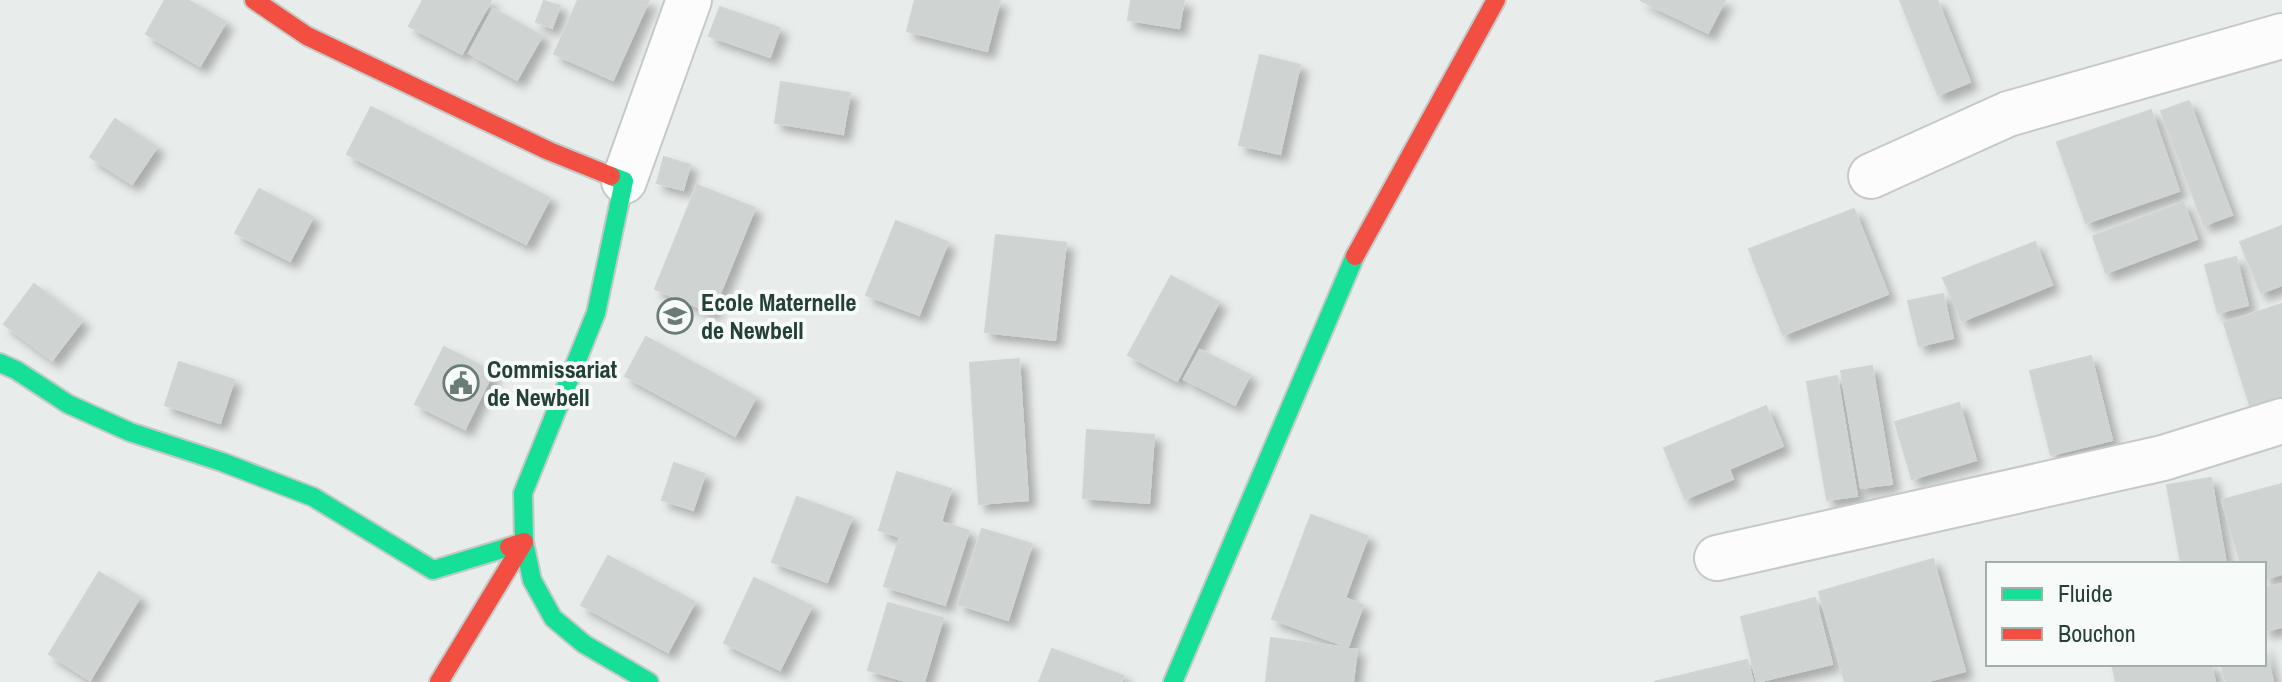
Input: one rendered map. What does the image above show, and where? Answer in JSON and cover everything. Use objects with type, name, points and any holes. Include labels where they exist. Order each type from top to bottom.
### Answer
[{"type":"street","points":[[254,0],[307,36],[549,151],[624,181]]},
{"type":"street","points":[[649,682],[584,644],[553,618],[532,580],[524,542],[523,493],[596,313],[624,181],[689,0]]},
{"type":"street","points":[[1173,682],[1347,270],[1496,0]]},
{"type":"street","points":[[1871,176],[2008,114],[2282,36]]},
{"type":"street","points":[[0,363],[68,404],[130,432],[222,462],[313,497],[433,570],[524,542]]},
{"type":"street","points":[[1717,558],[2163,458],[2282,421]]},
{"type":"street","points":[[439,682],[524,542]]},
{"type":"building","points":[[165,0],[188,0],[226,22],[200,66],[146,34]]},
{"type":"building","points":[[423,0],[491,0],[462,54],[409,26]]},
{"type":"building","points":[[578,0],[649,0],[613,80],[554,54]]},
{"type":"building","points":[[915,0],[1000,0],[987,51],[907,31]]},
{"type":"building","points":[[1131,0],[1184,0],[1179,28],[1128,20]]},
{"type":"building","points":[[1640,0],[1725,0],[1708,33]]},
{"type":"building","points":[[1900,0],[1937,0],[1970,82],[1938,95]]},
{"type":"building","points":[[544,1],[560,6],[552,28],[536,22]]},
{"type":"building","points":[[720,7],[780,28],[770,57],[709,36]]},
{"type":"building","points":[[493,9],[542,36],[517,80],[469,53]]},
{"type":"building","points":[[1260,55],[1300,65],[1280,154],[1239,145]]},
{"type":"building","points":[[781,82],[850,93],[843,134],[775,123]]},
{"type":"building","points":[[2189,101],[2232,215],[2204,225],[2161,111]]},
{"type":"building","points":[[371,107],[550,198],[526,244],[347,154]]},
{"type":"building","points":[[2151,110],[2179,191],[2086,223],[2057,142]]},
{"type":"building","points":[[115,119],[157,147],[132,184],[90,157]]},
{"type":"building","points":[[664,157],[690,165],[683,190],[657,183]]},
{"type":"building","points":[[697,185],[755,208],[712,313],[655,289]]},
{"type":"building","points":[[259,189],[313,217],[290,261],[235,233]]},
{"type":"building","points":[[2183,202],[2197,239],[2106,273],[2093,236]]},
{"type":"building","points":[[1854,209],[1888,294],[1783,335],[1749,249]]},
{"type":"building","points":[[896,221],[948,242],[919,315],[866,295]]},
{"type":"building","points":[[2282,226],[2282,285],[2261,293],[2240,242]]},
{"type":"building","points":[[996,235],[1066,243],[1055,340],[985,332]]},
{"type":"building","points":[[2035,242],[2052,285],[1962,321],[1943,278]]},
{"type":"building","points":[[2236,257],[2248,305],[2218,313],[2205,265]]},
{"type":"building","points":[[1171,276],[1219,302],[1177,381],[1128,355]]},
{"type":"building","points":[[34,284],[82,321],[52,360],[4,324]]},
{"type":"building","points":[[1943,294],[1953,338],[1919,346],[1908,301]]},
{"type":"building","points":[[2282,304],[2282,406],[2253,415],[2224,323]]},
{"type":"building","points":[[646,337],[756,397],[735,436],[625,376]]},
{"type":"building","points":[[444,347],[493,372],[465,429],[415,404]]},
{"type":"building","points":[[1200,350],[1250,375],[1235,405],[1184,379]]},
{"type":"building","points":[[2091,356],[2112,440],[2051,455],[2030,371]]},
{"type":"building","points":[[1019,359],[1028,500],[979,504],[970,363]]},
{"type":"building","points":[[179,362],[234,380],[220,423],[165,405]]},
{"type":"building","points":[[1872,366],[1892,484],[1861,488],[1841,371]]},
{"type":"building","points":[[1837,376],[1857,496],[1827,500],[1807,382]]},
{"type":"building","points":[[1959,403],[1976,460],[1912,479],[1895,422]]},
{"type":"building","points":[[1766,406],[1783,446],[1729,469],[1733,479],[1685,499],[1664,448]]},
{"type":"building","points":[[1087,430],[1154,435],[1149,503],[1083,498]]},
{"type":"building","points":[[674,463],[705,474],[693,510],[662,500]]},
{"type":"building","points":[[897,472],[951,489],[941,522],[969,531],[945,605],[884,586],[900,537],[879,530]]},
{"type":"building","points":[[2211,478],[2226,562],[2181,562],[2167,485]]},
{"type":"building","points":[[2282,484],[2282,574],[2266,578],[2266,562],[2240,562],[2222,500]]},
{"type":"building","points":[[797,497],[852,517],[827,582],[772,562]]},
{"type":"building","points":[[1311,515],[1368,536],[1345,598],[1363,605],[1348,647],[1272,619]]},
{"type":"building","points":[[982,529],[1032,544],[1008,620],[958,604]]},
{"type":"building","points":[[608,556],[695,602],[668,652],[581,605]]},
{"type":"building","points":[[1933,559],[1965,671],[1925,682],[1845,682],[1819,592]]},
{"type":"building","points":[[99,572],[140,597],[90,680],[49,654]]},
{"type":"building","points":[[754,578],[812,606],[780,670],[724,643]]},
{"type":"building","points":[[2282,584],[2282,627],[2266,631],[2266,588]]},
{"type":"building","points":[[1815,598],[1832,664],[1757,682],[1741,617]]},
{"type":"building","points":[[888,603],[943,618],[924,682],[909,682],[868,670]]},
{"type":"building","points":[[1271,638],[1357,649],[1353,682],[1266,682]]},
{"type":"building","points":[[1052,649],[1124,676],[1121,682],[1039,682]]},
{"type":"building","points":[[2266,652],[2273,682],[2226,682],[2222,666],[2266,666]]},
{"type":"building","points":[[1747,660],[1753,682],[1654,682]]},
{"type":"building","points":[[2112,666],[2211,666],[2215,682],[2116,682]]},
{"type":"traffic: fast","points":[[611,176],[624,181],[596,313],[523,493],[524,542],[532,580],[553,618],[584,644],[649,682]]},
{"type":"traffic: fast","points":[[1173,682],[1355,256]]},
{"type":"traffic: fast","points":[[0,363],[68,404],[130,432],[222,462],[313,497],[433,570],[509,547]]},
{"type":"traffic: jam","points":[[254,0],[307,36],[549,151],[611,176]]},
{"type":"traffic: jam","points":[[1355,256],[1496,0]]},
{"type":"traffic: jam","points":[[439,682],[524,542],[509,547]]},
{"type":"place","name":"Ecole Maternelle de Newbell","points":[[675,316]]},
{"type":"place","name":"Commissariat de Newbell","points":[[461,383]]}]
